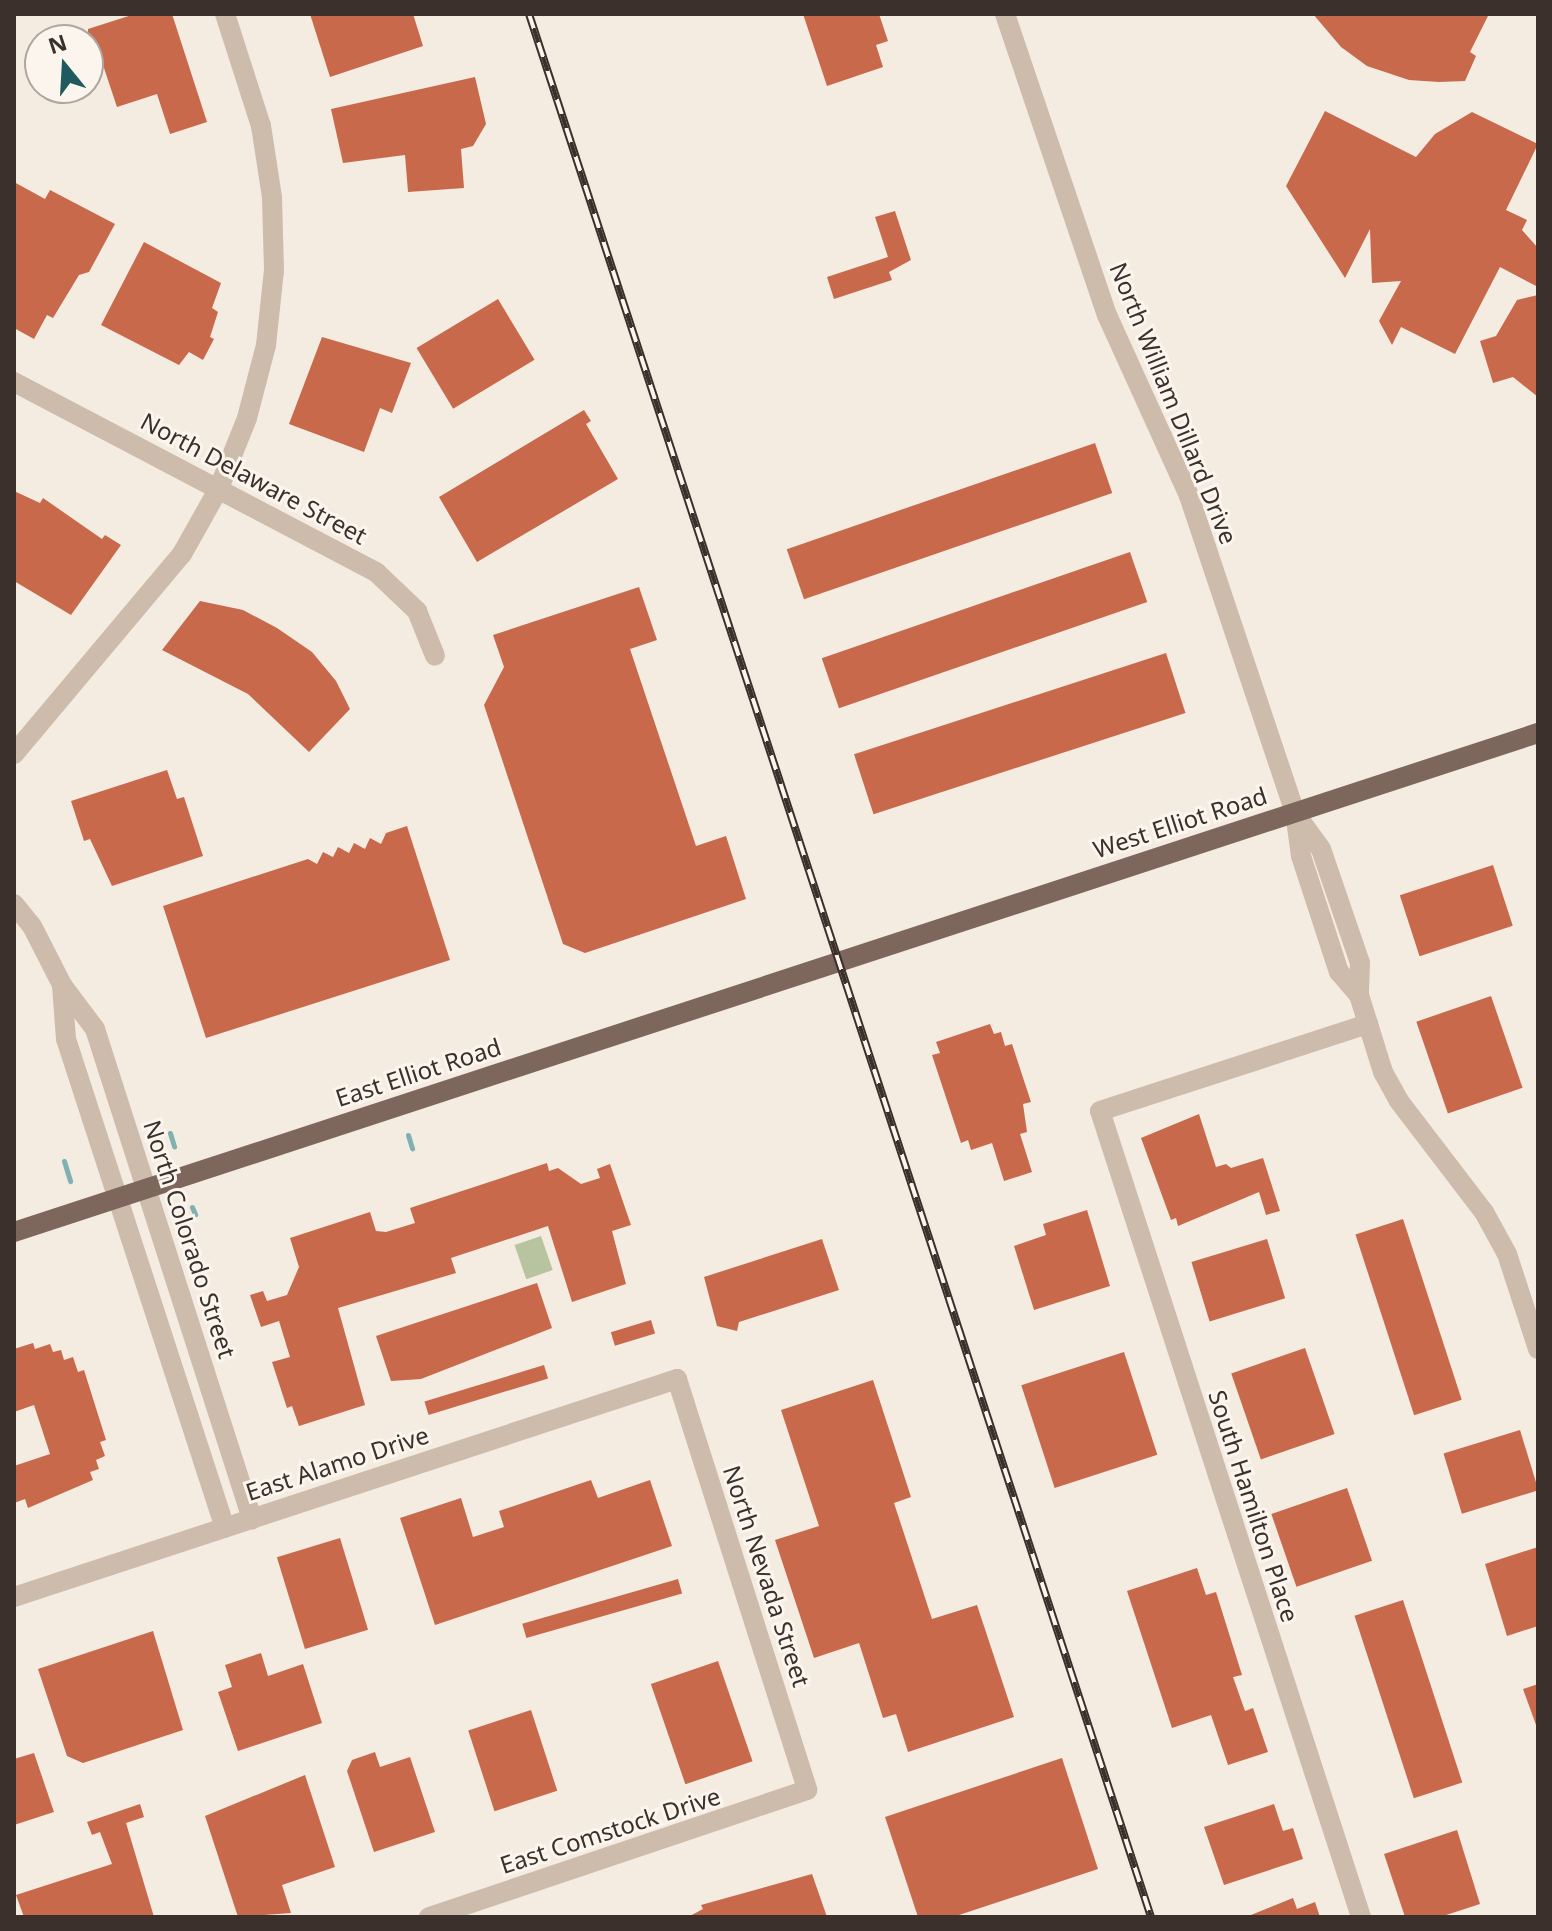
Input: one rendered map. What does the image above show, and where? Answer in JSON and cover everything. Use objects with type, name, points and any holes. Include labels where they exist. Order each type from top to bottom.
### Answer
[{"type":"main road","name":"West Elliot Road","points":[[838,961],[1538,733]]},
{"type":"main road","name":"East Elliot Road","points":[[14,1232],[838,961]]},
{"type":"street","points":[[14,754],[182,554],[219,488],[247,418],[266,345],[274,270],[272,197],[261,126],[225,14]]},
{"type":"street","name":"North William Dillard Drive","points":[[1005,14],[1107,315],[1189,496],[1295,812],[1321,849],[1360,963],[1359,995],[1383,1072],[1399,1101],[1484,1212],[1507,1254],[1538,1349]]},
{"type":"street","name":"North Delaware Street","points":[[14,382],[376,572],[417,611],[435,656]]},
{"type":"street","name":"North Colorado Street","points":[[14,904],[32,926],[62,985],[95,1029],[252,1519]]},
{"type":"street","name":"North Colorado Street","points":[[62,985],[66,1039],[225,1528]]},
{"type":"street","name":"South Hamilton Place","points":[[1361,1917],[1100,1111],[1368,1024]]},
{"type":"street","name":"East Alamo Drive","points":[[14,1597],[677,1379]]},
{"type":"street","name":"North Nevada Street","points":[[677,1379],[807,1790]]},
{"type":"street","name":"East Comstock Drive","points":[[429,1917],[807,1790]]},
{"type":"green space","points":[[541,1236],[553,1270],[526,1279],[515,1245]]},
{"type":"building","points":[[135,14],[172,14],[207,122],[170,134],[157,94],[117,107],[104,68],[104,24]]},
{"type":"building","points":[[310,14],[413,14],[423,46],[330,77]]},
{"type":"building","points":[[803,14],[879,14],[888,41],[876,45],[883,67],[827,86]]},
{"type":"building","points":[[1313,14],[1489,14],[1470,52],[1476,56],[1465,81],[1439,82],[1409,80],[1367,66],[1341,47]]},
{"type":"building","points":[[475,77],[486,124],[473,146],[461,149],[464,188],[408,192],[405,155],[343,163],[331,109]]},
{"type":"building","points":[[1325,111],[1416,157],[1435,134],[1472,112],[1538,144],[1506,210],[1527,220],[1522,230],[1538,248],[1538,287],[1500,267],[1455,354],[1401,327],[1392,345],[1379,321],[1401,281],[1372,283],[1370,229],[1345,278],[1286,186]]},
{"type":"building","points":[[14,182],[45,199],[50,190],[115,224],[89,272],[79,275],[53,318],[47,315],[34,339],[14,328]]},
{"type":"building","points":[[895,211],[911,260],[889,272],[892,280],[834,299],[827,277],[888,257],[875,217]]},
{"type":"building","points":[[144,242],[221,283],[212,308],[218,312],[210,337],[214,339],[203,360],[189,352],[179,365],[101,325]]},
{"type":"building","points":[[1538,295],[1538,397],[1513,377],[1493,383],[1480,341],[1496,336],[1517,300]]},
{"type":"building","points":[[498,299],[535,360],[453,409],[417,348]]},
{"type":"building","points":[[322,337],[411,363],[392,413],[380,408],[364,452],[289,424]]},
{"type":"building","points":[[584,410],[591,421],[586,424],[618,479],[477,562],[439,497]]},
{"type":"building","points":[[1095,443],[1112,493],[804,599],[787,549]]},
{"type":"building","points":[[14,491],[40,503],[43,498],[102,539],[105,535],[121,545],[71,615],[14,581]]},
{"type":"building","points":[[1130,552],[1147,602],[839,708],[822,658]]},
{"type":"building","points":[[639,587],[657,640],[630,649],[696,846],[726,836],[746,899],[585,953],[563,944],[484,705],[504,667],[493,635]]},
{"type":"building","points":[[200,601],[243,610],[277,628],[312,652],[336,681],[350,709],[309,752],[248,694],[162,650]]},
{"type":"building","points":[[1166,653],[1185,713],[874,814],[854,754]]},
{"type":"building","points":[[167,770],[177,799],[184,797],[203,856],[112,886],[90,839],[84,841],[71,801]]},
{"type":"building","points":[[407,826],[450,960],[206,1038],[163,906],[308,859],[317,864],[323,852],[333,857],[338,847],[349,853],[354,843],[365,849],[370,838],[381,844],[386,833]]},
{"type":"building","points":[[1493,865],[1513,926],[1420,956],[1400,895]]},
{"type":"building","points":[[1491,996],[1523,1088],[1448,1113],[1416,1022]]},
{"type":"building","points":[[990,1024],[994,1034],[1001,1032],[1005,1046],[1012,1044],[1031,1102],[1023,1104],[1027,1132],[1020,1134],[1032,1172],[1004,1181],[992,1143],[971,1150],[968,1140],[961,1143],[932,1055],[940,1053],[936,1042]]},
{"type":"building","points":[[1199,1114],[1216,1167],[1226,1164],[1231,1168],[1263,1158],[1280,1211],[1266,1215],[1259,1192],[1178,1226],[1176,1218],[1171,1220],[1141,1138]]},
{"type":"building","points":[[547,1163],[549,1171],[558,1168],[581,1184],[600,1178],[597,1169],[610,1164],[631,1225],[612,1231],[626,1284],[572,1302],[548,1226],[451,1258],[456,1273],[338,1308],[365,1405],[299,1426],[292,1406],[287,1408],[272,1362],[290,1357],[279,1321],[261,1327],[250,1295],[263,1291],[267,1301],[287,1295],[299,1267],[290,1238],[370,1212],[376,1231],[386,1232],[415,1223],[410,1208]]},
{"type":"building","points":[[1087,1210],[1110,1286],[1034,1310],[1014,1246],[1046,1235],[1043,1224]]},
{"type":"building","points":[[1403,1219],[1462,1400],[1414,1415],[1355,1234]]},
{"type":"building","points":[[822,1239],[839,1290],[739,1322],[737,1331],[717,1326],[704,1277]]},
{"type":"building","points":[[1267,1239],[1285,1298],[1210,1321],[1191,1262]]},
{"type":"building","points":[[537,1283],[552,1328],[421,1379],[391,1381],[376,1336]]},
{"type":"building","points":[[651,1320],[655,1333],[615,1346],[611,1332]]},
{"type":"building","points":[[33,1343],[35,1349],[50,1344],[53,1352],[61,1350],[64,1360],[73,1357],[78,1372],[84,1370],[106,1440],[100,1442],[105,1456],[96,1460],[99,1469],[90,1472],[93,1480],[28,1508],[25,1499],[14,1503],[14,1466],[50,1454],[34,1405],[14,1412],[14,1349]]},
{"type":"building","points":[[1305,1348],[1335,1434],[1261,1459],[1231,1373]]},
{"type":"building","points":[[1124,1352],[1157,1455],[1055,1488],[1021,1385]]},
{"type":"building","points":[[544,1365],[548,1378],[429,1415],[424,1402]]},
{"type":"building","points":[[873,1380],[911,1497],[894,1503],[932,1619],[977,1605],[1014,1717],[908,1752],[896,1714],[883,1718],[859,1643],[814,1658],[775,1540],[819,1526],[781,1410]]},
{"type":"building","points":[[1520,1430],[1538,1490],[1462,1514],[1443,1453]]},
{"type":"building","points":[[591,1480],[598,1498],[650,1480],[672,1546],[435,1625],[400,1518],[461,1498],[473,1537],[504,1527],[499,1511]]},
{"type":"building","points":[[1347,1488],[1372,1561],[1296,1587],[1271,1514]]},
{"type":"building","points":[[340,1538],[368,1630],[305,1649],[277,1557]]},
{"type":"building","points":[[1538,1547],[1538,1626],[1507,1636],[1485,1564]]},
{"type":"building","points":[[1197,1568],[1206,1595],[1216,1592],[1242,1675],[1233,1677],[1245,1711],[1253,1708],[1268,1752],[1228,1765],[1211,1715],[1172,1728],[1127,1591]]},
{"type":"building","points":[[678,1579],[682,1593],[526,1638],[522,1624]]},
{"type":"building","points":[[1403,1600],[1462,1783],[1414,1798],[1354,1616]]},
{"type":"building","points":[[153,1631],[183,1730],[83,1763],[67,1756],[38,1669]]},
{"type":"building","points":[[261,1653],[268,1676],[303,1664],[322,1723],[238,1751],[218,1692],[232,1687],[225,1665]]},
{"type":"building","points":[[718,1661],[753,1761],[685,1784],[651,1684]]},
{"type":"building","points":[[1538,1684],[1538,1725],[1536,1725],[1523,1689]]},
{"type":"building","points":[[531,1710],[557,1791],[494,1811],[468,1730]]},
{"type":"building","points":[[375,1752],[380,1767],[410,1757],[435,1832],[374,1852],[347,1771],[352,1760]]},
{"type":"building","points":[[34,1753],[54,1812],[14,1825],[14,1759]]},
{"type":"building","points":[[1062,1758],[1098,1869],[953,1917],[918,1917],[885,1817]]},
{"type":"building","points":[[305,1775],[335,1867],[282,1885],[291,1913],[238,1917],[205,1816]]},
{"type":"building","points":[[140,1804],[144,1817],[126,1823],[154,1917],[24,1917],[16,1895],[112,1864],[100,1832],[92,1835],[87,1822]]},
{"type":"building","points":[[1274,1804],[1283,1831],[1293,1828],[1303,1859],[1224,1885],[1204,1827]]},
{"type":"building","points":[[1457,1830],[1480,1904],[1440,1917],[1405,1917],[1384,1854]]},
{"type":"building","points":[[812,1874],[827,1917],[688,1917],[703,1909],[701,1905]]},
{"type":"building","points":[[1293,1898],[1297,1909],[1315,1902],[1320,1917],[1246,1917]]},
{"type":"waterway","points":[[170,1133],[174,1146]]},
{"type":"waterway","points":[[408,1135],[412,1148]]},
{"type":"waterway","points":[[64,1161],[70,1181]]},
{"type":"waterway","points":[[192,1207],[195,1214]]},
{"type":"railway","points":[[529,14],[1151,1917]]}]
